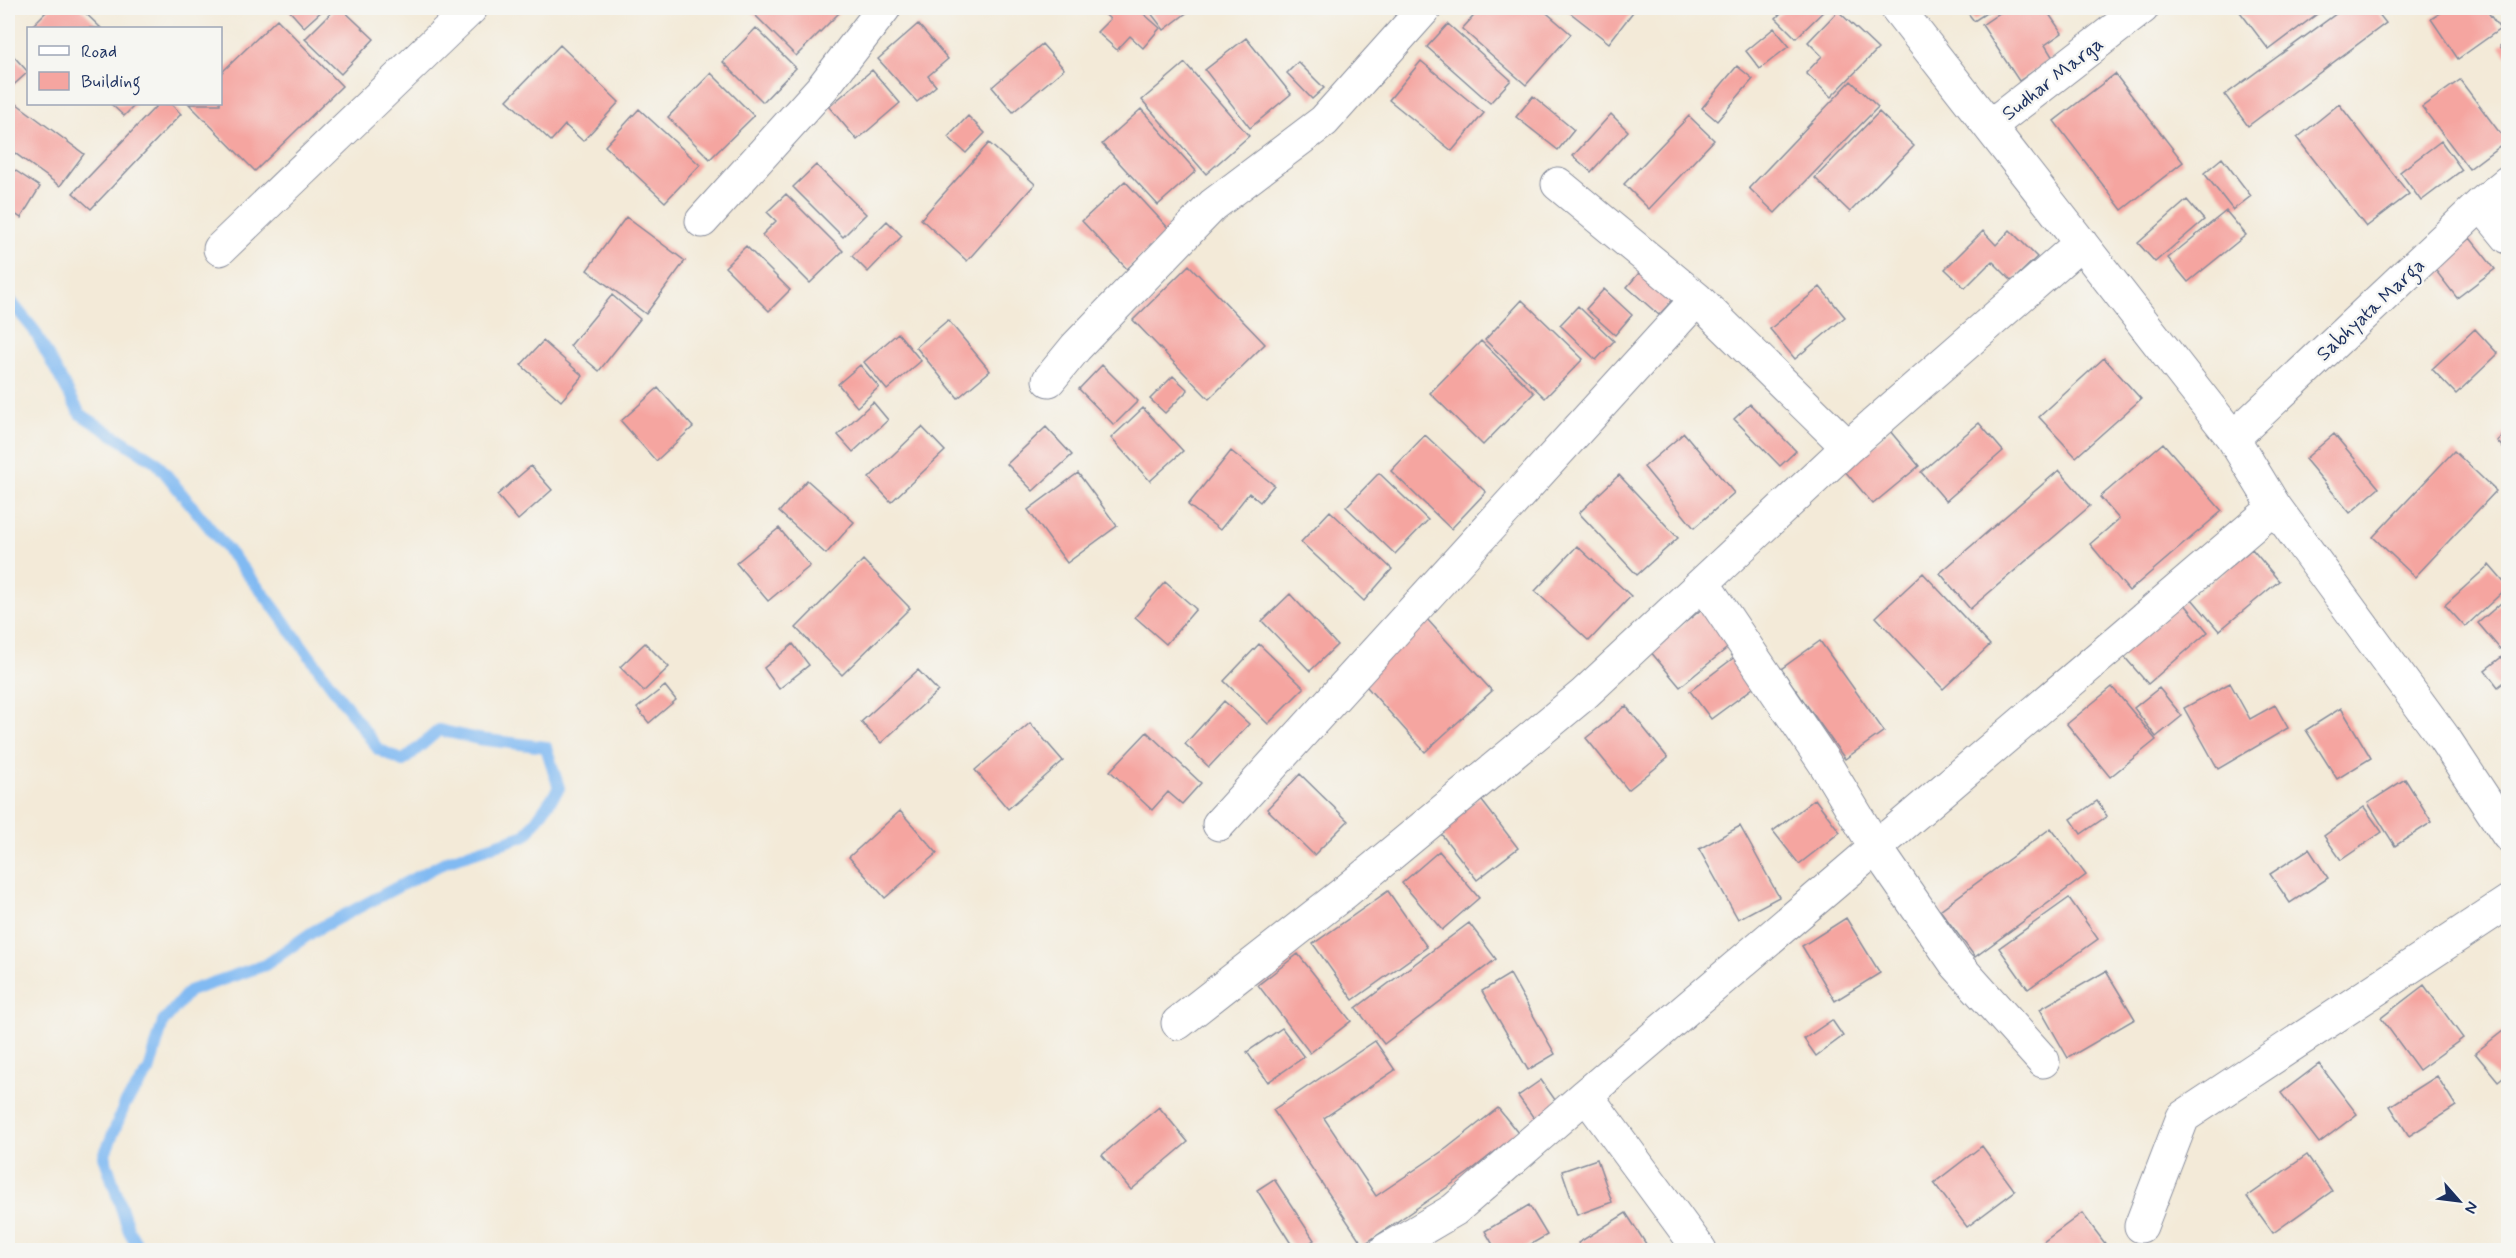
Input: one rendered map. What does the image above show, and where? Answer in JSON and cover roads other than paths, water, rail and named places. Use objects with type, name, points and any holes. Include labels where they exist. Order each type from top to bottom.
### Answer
[{"type":"street","points":[[220,249],[471,8]]},
{"type":"street","points":[[702,220],[823,87],[884,8]]},
{"type":"street","points":[[1049,380],[1076,347],[1213,205],[1324,121],[1425,8]]},
{"type":"street","points":[[1898,8],[2233,438],[2275,507],[2444,738],[2508,835]]},
{"type":"street","name":"Sudhar Marga","points":[[1990,126],[2142,8]]},
{"type":"street","name":"Sabhyata Marga","points":[[2233,438],[2481,204],[2508,182]]},
{"type":"street","points":[[1558,184],[1697,299],[1848,447]]},
{"type":"street","points":[[2481,204],[2508,237]]},
{"type":"street","points":[[1178,1023],[1344,893],[1583,695],[1848,447],[2081,243]]},
{"type":"street","points":[[1219,824],[1697,299]]},
{"type":"street","points":[[1386,1251],[1454,1210],[2275,507]]},
{"type":"street","points":[[1703,583],[1824,762],[1876,848],[1956,964],[2043,1061]]},
{"type":"street","points":[[2141,1226],[2183,1117],[2508,902]]},
{"type":"street","points":[[1586,1095],[1700,1251]]},
{"type":"waterway","points":[[8,298],[34,330],[80,414],[156,462],[266,597],[378,749],[403,761],[439,730],[478,739],[546,747],[559,788],[526,835],[447,861],[314,931],[265,965],[189,991],[163,1022],[149,1071],[125,1104],[104,1156],[129,1231],[140,1250]]}]
